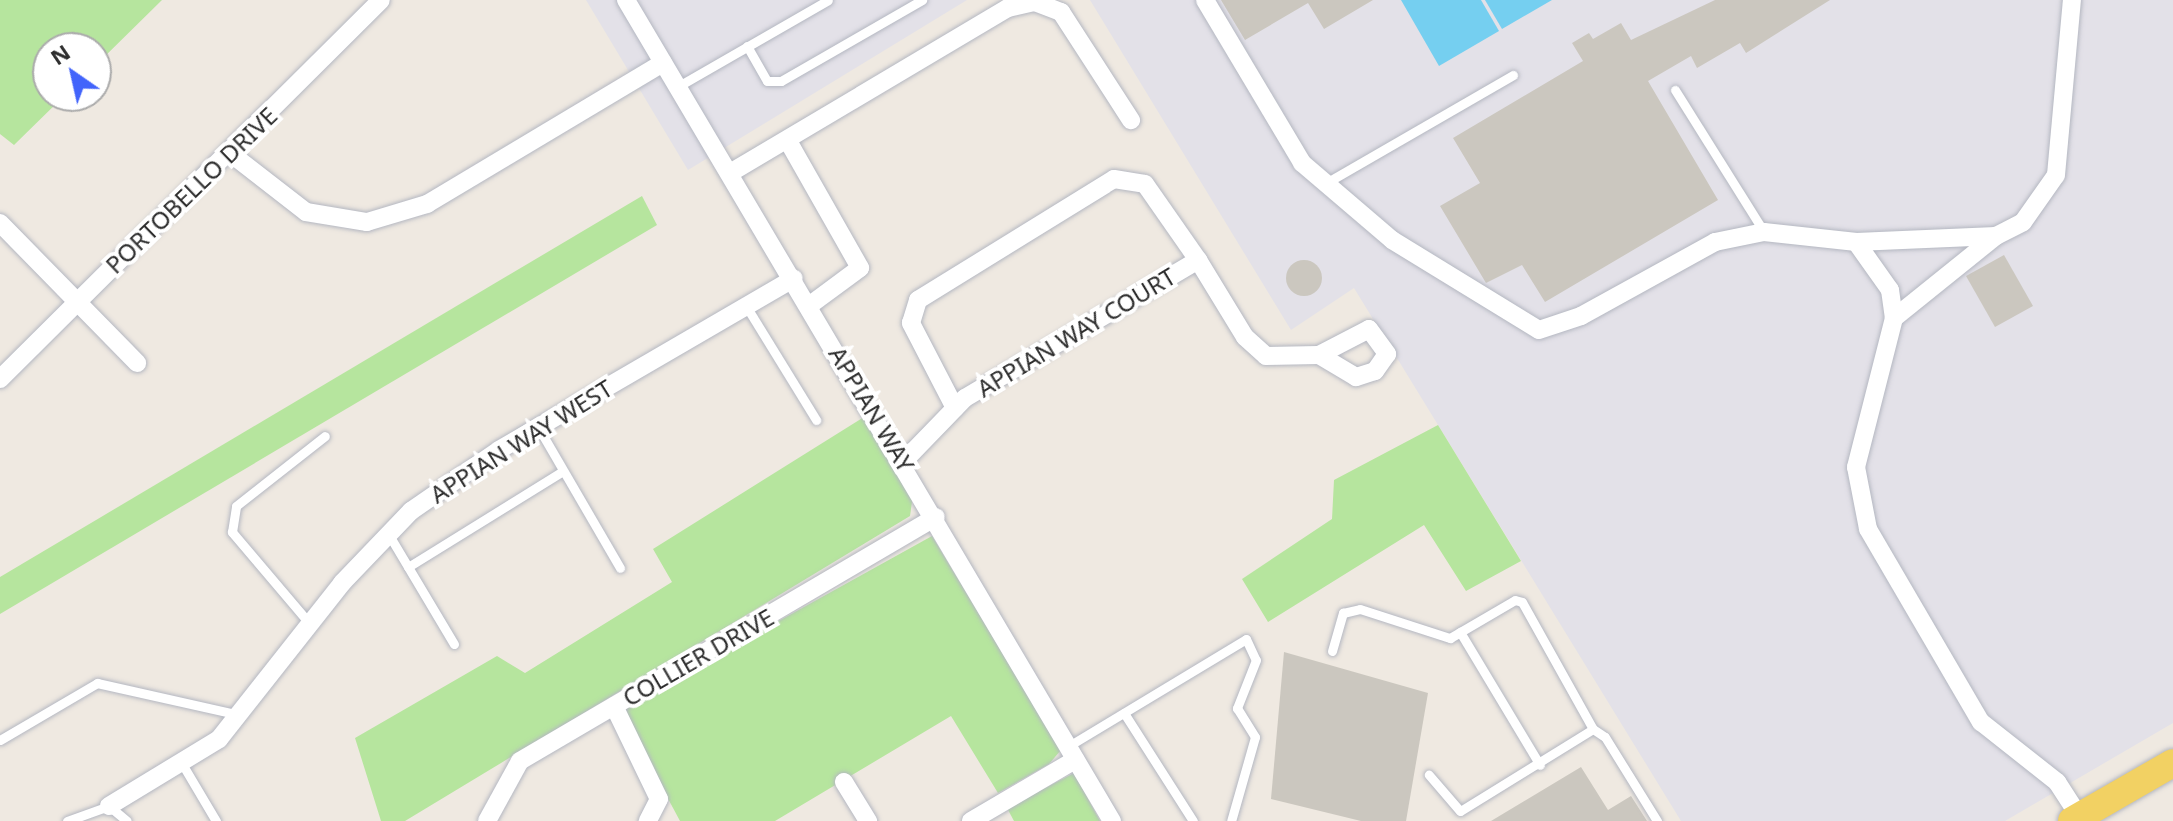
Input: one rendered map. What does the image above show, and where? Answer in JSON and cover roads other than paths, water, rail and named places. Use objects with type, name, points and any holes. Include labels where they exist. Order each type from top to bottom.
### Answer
[{"type":"main road","points":[[2079,820],[2173,763]]},
{"type":"street","name":"PORTOBELLO DRIVE","points":[[0,379],[381,0]]},
{"type":"street","name":"APPIAN WAY","points":[[626,0],[936,517],[1112,821]]},
{"type":"street","points":[[1205,0],[1302,163],[1392,240],[1539,330],[1581,316],[1715,242],[1764,232],[1856,242],[1996,236]]},
{"type":"street","points":[[1894,318],[1996,236],[2023,222],[2056,175],[2072,0]]},
{"type":"street","points":[[730,173],[1008,8],[1035,2],[1061,12],[1131,120]]},
{"type":"street","points":[[230,153],[306,212],[367,222],[427,204],[663,63]]},
{"type":"street","points":[[788,141],[860,268],[810,305]]},
{"type":"street","points":[[955,408],[911,323],[918,300],[1114,179],[1145,184],[1198,260]]},
{"type":"street","points":[[0,223],[137,363]]},
{"type":"street","points":[[1856,242],[1890,290],[1894,318],[1856,467],[1868,529],[1981,722],[2057,782],[2079,820]]},
{"type":"street","name":"APPIAN WAY COURT","points":[[903,462],[955,408],[1198,260],[1255,348],[1281,361],[1319,355]]},
{"type":"street","name":"APPIAN WAY WEST","points":[[109,806],[219,739],[310,624],[411,511],[538,427],[794,278]]},
{"type":"street","name":"COLLIER DRIVE","points":[[487,821],[520,761],[936,517]]},
{"type":"street","points":[[614,706],[659,799],[648,821]]},
{"type":"street","points":[[971,821],[1071,753]]},
{"type":"street","points":[[844,782],[868,821]]},
{"type":"lane","points":[[677,87],[828,0]]},
{"type":"lane","points":[[747,46],[767,81],[781,81],[922,0]]},
{"type":"lane","points":[[1326,183],[1513,75]]},
{"type":"lane","points":[[1675,90],[1764,232]]},
{"type":"lane","points":[[746,306],[816,420]]},
{"type":"lane","points":[[538,427],[620,568]]},
{"type":"lane","points":[[310,624],[232,532],[236,506],[325,436]]},
{"type":"lane","points":[[408,567],[563,471]]},
{"type":"lane","points":[[389,535],[454,644]]},
{"type":"lane","points":[[1332,651],[1343,613],[1360,609],[1436,637],[1460,632],[1515,600],[1522,602],[1593,729],[1605,737],[1657,821]]},
{"type":"lane","points":[[1460,632],[1540,765]]},
{"type":"lane","points":[[1071,753],[1124,713],[1246,639],[1256,660],[1237,708],[1255,737],[1231,821]]},
{"type":"lane","points":[[0,740],[97,683],[240,715]]},
{"type":"lane","points":[[1124,713],[1193,821]]},
{"type":"lane","points":[[1429,775],[1460,811],[1540,765],[1593,729]]},
{"type":"lane","points":[[181,762],[216,821]]},
{"type":"lane","points":[[67,821],[109,806],[127,821]]},
{"type":"water","points":[[1401,0],[1481,0],[1499,31],[1439,66]]},
{"type":"water","points":[[1485,0],[1552,0],[1502,29]]}]
